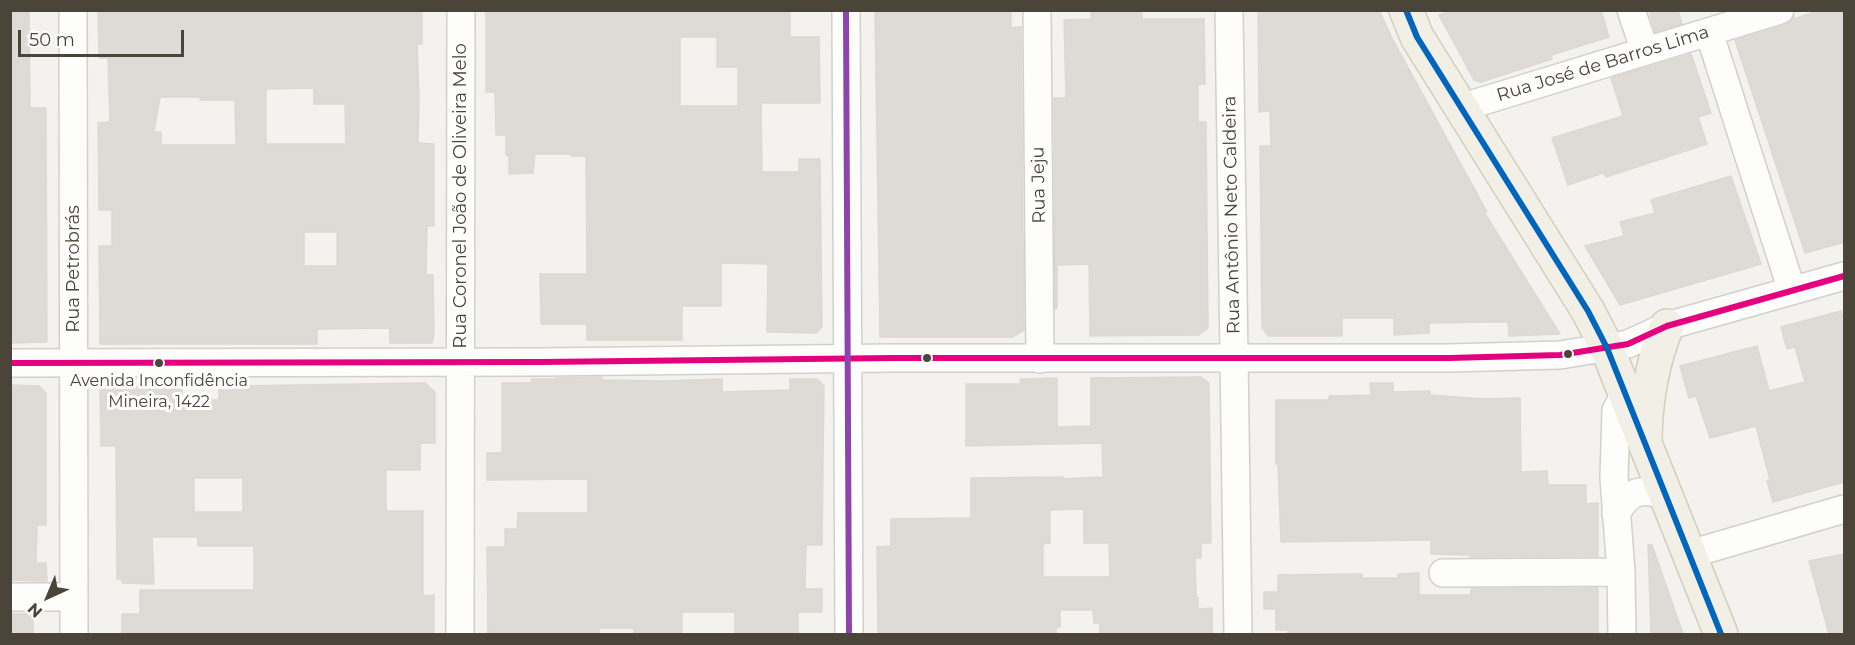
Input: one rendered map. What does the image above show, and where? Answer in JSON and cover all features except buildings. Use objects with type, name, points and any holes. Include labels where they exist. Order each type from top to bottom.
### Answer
[{"type":"main road","points":[[1406,10],[1417,37],[1588,311],[1607,348],[1721,634]]},
{"type":"main road","points":[[1645,441],[1646,405],[1653,368],[1659,345],[1668,326]]},
{"type":"street","name":"Rua Petrobrás","points":[[73,10],[74,634]]},
{"type":"street","name":"Rua Coronel João de Oliveira Melo","points":[[460,634],[461,10]]},
{"type":"street","points":[[846,10],[849,634]]},
{"type":"street","name":"Rua Jeju","points":[[1037,10],[1040,359]]},
{"type":"street","name":"Rua Antônio Neto Caldeira","points":[[1229,10],[1238,634]]},
{"type":"street","points":[[1631,10],[1645,51]]},
{"type":"street","name":"Rua José de Barros Lima","points":[[1460,108],[1780,10]]},
{"type":"street","points":[[1709,32],[1792,291]]},
{"type":"street","points":[[10,363],[1560,356],[1628,344],[1668,326],[1845,276]]},
{"type":"street","points":[[1622,634],[1621,572],[1614,478],[1616,410],[1625,395]]},
{"type":"street","points":[[1616,514],[1629,495],[1643,491],[1656,492],[1668,498]]},
{"type":"street","points":[[1690,554],[1845,509]]},
{"type":"street","points":[[1443,573],[1621,572]]},
{"type":"street","points":[[10,597],[73,597]]},
{"type":"transit line","points":[[846,10],[849,634]]},
{"type":"transit line","points":[[1406,10],[1417,37],[1588,311],[1607,348],[1721,634]]},
{"type":"transit line","points":[[10,363],[541,362],[893,358],[1449,358],[1560,355],[1628,344],[1667,326],[1844,276]]},
{"type":"place","name":"Avenida Inconfidência Mineira, 1422","points":[[159,363]]}]
